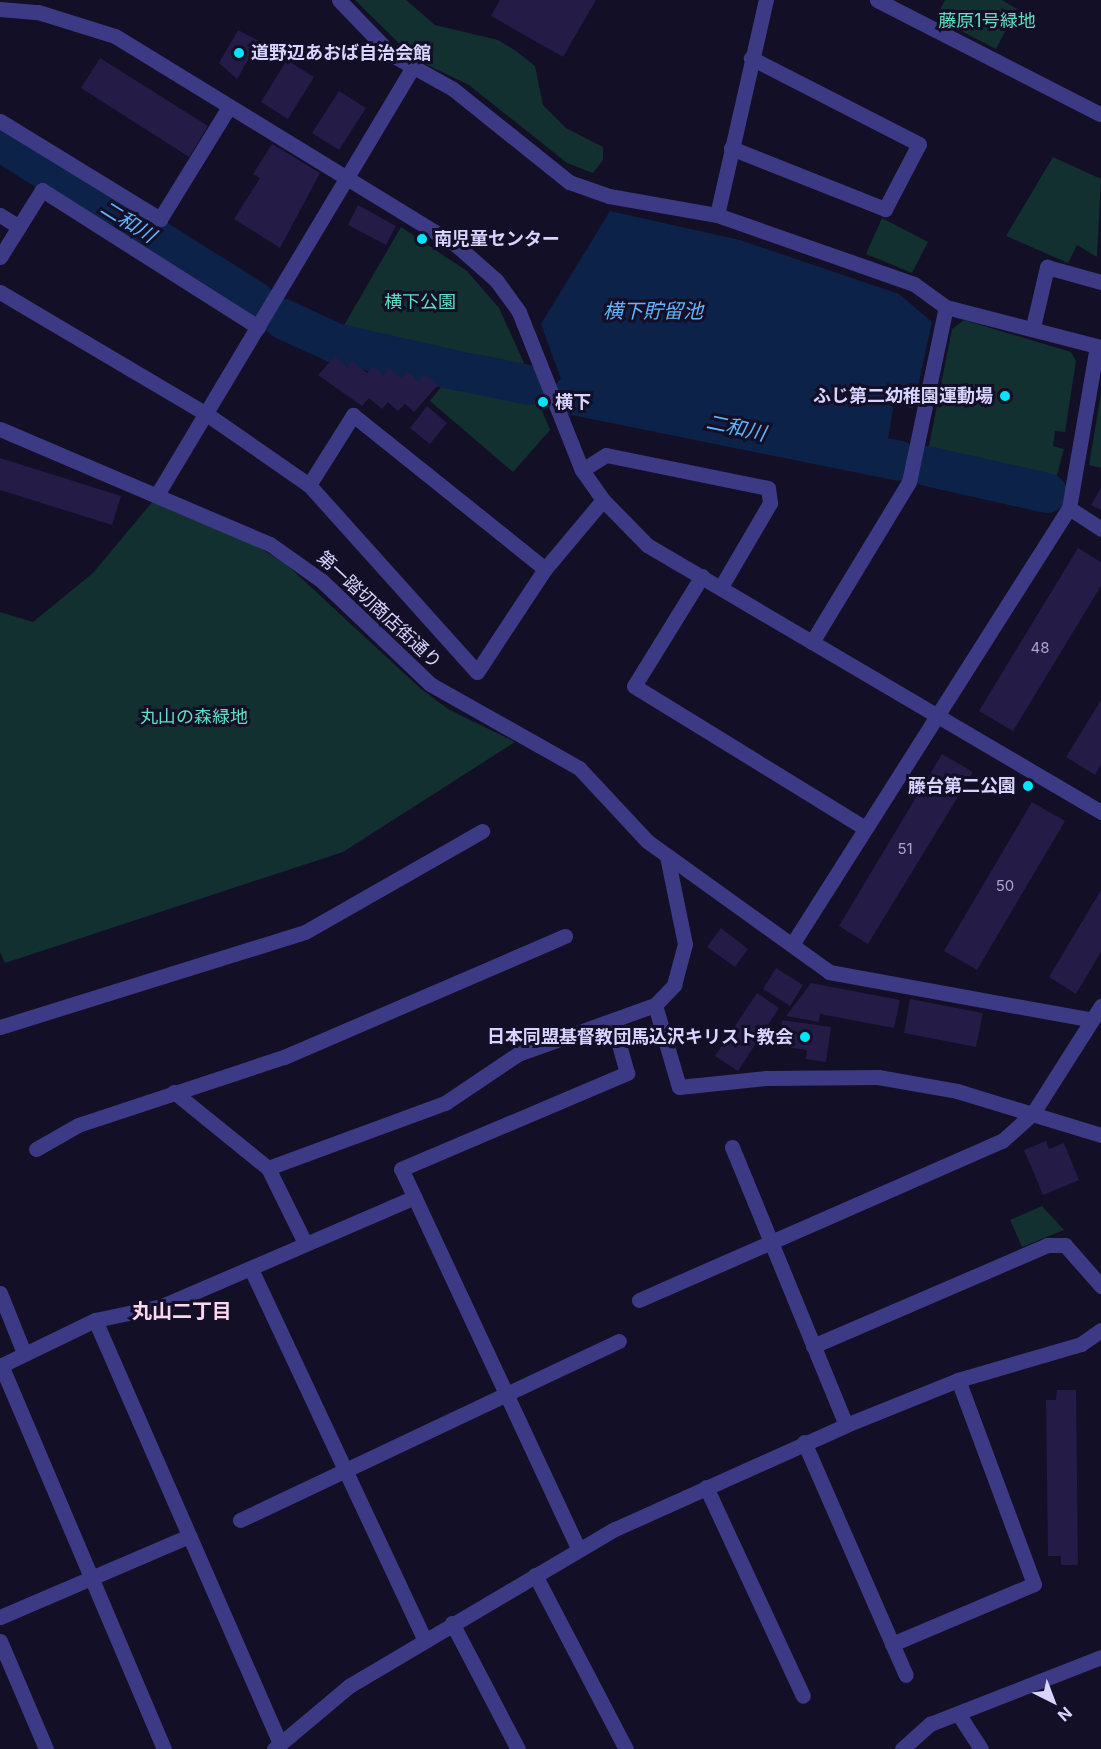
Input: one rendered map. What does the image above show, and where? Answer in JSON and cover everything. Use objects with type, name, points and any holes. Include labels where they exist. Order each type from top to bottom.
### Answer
[{"type":"street","points":[[339,0],[412,69],[453,89],[569,182],[609,196],[717,215],[914,284],[946,307],[1033,327],[1099,346],[1069,508],[936,713],[793,943]]},
{"type":"street","points":[[717,215],[766,0]]},
{"type":"street","points":[[877,0],[1100,114]]},
{"type":"street","points":[[0,9],[90,25],[349,177],[477,260],[519,312],[545,372],[582,470],[603,500],[647,545],[1101,812]]},
{"type":"street","points":[[731,148],[885,209],[919,144],[751,58]]},
{"type":"street","points":[[158,493],[412,69]]},
{"type":"street","points":[[0,121],[160,219],[229,107]]},
{"type":"street","points":[[0,257],[42,190],[260,323]]},
{"type":"street","points":[[0,215],[19,227]]},
{"type":"street","points":[[1033,327],[1047,267],[1101,282]]},
{"type":"street","points":[[0,292],[205,414],[309,484],[477,672],[545,569],[603,500]]},
{"type":"street","points":[[812,642],[909,482],[946,307]]},
{"type":"street","points":[[309,484],[353,415],[545,569]]},
{"type":"street","name":"第一踏切商店街通り","points":[[0,429],[248,531],[290,557],[453,701],[527,734],[579,768],[667,856],[793,943],[829,972],[1092,1020]]},
{"type":"street","points":[[582,470],[606,455],[768,488],[770,503],[721,587]]},
{"type":"street","points":[[1069,508],[1101,528]]},
{"type":"street","points":[[702,576],[634,686],[865,828]]},
{"type":"street","points":[[0,1027],[305,932],[482,831]]},
{"type":"street","points":[[268,1168],[445,1103],[518,1054],[613,1023],[655,1005],[674,985],[685,944],[667,856]]},
{"type":"street","points":[[36,1149],[78,1125],[284,1057],[565,936]]},
{"type":"street","points":[[655,1005],[679,1087],[766,1077],[878,1077],[957,1091],[1101,1135]]},
{"type":"street","points":[[639,1300],[770,1240],[1002,1141],[1033,1113],[1101,1006]]},
{"type":"street","points":[[578,1548],[401,1169],[627,1073],[613,1023]]},
{"type":"street","points":[[174,1092],[268,1168],[305,1243]]},
{"type":"street","points":[[732,1148],[846,1425]]},
{"type":"street","points":[[164,1749],[0,1366],[95,1320],[162,1306],[415,1197]]},
{"type":"street","points":[[813,1346],[1047,1245],[1065,1245],[1101,1286]]},
{"type":"street","points":[[251,1269],[424,1639]]},
{"type":"street","points":[[0,1293],[24,1353]]},
{"type":"street","points":[[95,1320],[277,1746],[349,1686],[578,1548],[804,1442],[958,1380],[1081,1344],[1101,1330]]},
{"type":"street","points":[[240,1520],[619,1341]]},
{"type":"street","points":[[892,1644],[1034,1584],[958,1380]]},
{"type":"street","points":[[804,1442],[906,1675]]},
{"type":"street","points":[[706,1487],[803,1696]]},
{"type":"street","points":[[0,1617],[189,1536]]},
{"type":"street","points":[[535,1575],[626,1749]]},
{"type":"street","points":[[452,1623],[518,1749]]},
{"type":"street","points":[[0,1641],[46,1749]]},
{"type":"street","points":[[902,1749],[930,1724],[959,1715],[1101,1657]]},
{"type":"street","points":[[959,1715],[981,1749]]},
{"type":"green space","points":[[355,0],[406,0],[435,25],[498,40],[516,51],[535,66],[543,105],[566,128],[603,147],[603,160],[593,173],[567,163],[469,85],[415,59]]},
{"type":"green space","name":"藤原1号緑地","points":[[945,0],[1002,0],[1017,9],[996,49],[936,18]]},
{"type":"green space","points":[[1053,157],[1101,179],[1097,257],[1077,245],[1068,263],[1006,236]]},
{"type":"green space","points":[[882,218],[928,242],[912,273],[866,254]]},
{"type":"green space","name":"横下公園","points":[[401,227],[467,271],[499,308],[530,376],[336,339]]},
{"type":"green space","name":"ふじ第二幼稚園運動場","points":[[964,320],[1071,352],[1076,361],[1065,432],[1055,431],[1053,446],[1064,449],[1054,486],[926,461],[952,329]]},
{"type":"green space","points":[[449,377],[536,396],[550,430],[513,472],[430,401]]},
{"type":"green space","points":[[1101,393],[1101,468],[1089,465]]},
{"type":"green space","name":"丸山の森緑地","points":[[153,501],[242,537],[286,564],[420,688],[448,709],[515,742],[343,852],[5,963],[0,952],[0,612],[33,622],[93,573]]},
{"type":"green space","points":[[1042,1206],[1064,1230],[1022,1247],[1010,1220]]},
{"type":"water","name":"横下貯留池","points":[[610,211],[740,240],[899,294],[932,322],[913,409],[894,403],[887,445],[562,382],[541,324]]},
{"type":"building","points":[[500,0],[596,0],[563,57],[491,16]]},
{"type":"building","points":[[238,30],[259,41],[237,79],[219,63]]},
{"type":"building","points":[[100,58],[208,126],[189,157],[81,88]]},
{"type":"building","points":[[287,60],[314,77],[288,119],[261,102]]},
{"type":"building","points":[[339,91],[366,108],[339,150],[312,133]]},
{"type":"building","points":[[272,144],[320,173],[280,248],[234,219],[260,178],[253,174]]},
{"type":"building","points":[[358,205],[396,226],[386,245],[348,225]]},
{"type":"building","points":[[335,356],[347,367],[352,361],[367,373],[373,366],[383,375],[389,368],[401,378],[407,371],[419,381],[425,374],[438,385],[414,412],[405,404],[398,411],[388,402],[382,409],[369,398],[362,406],[318,375]]},
{"type":"building","points":[[427,406],[447,423],[430,444],[410,428]]},
{"type":"building","points":[[0,458],[121,496],[112,525],[0,490]]},
{"type":"building","points":[[1101,488],[1101,510],[1091,505]]},
{"type":"building","points":[[1078,548],[1101,562],[1101,586],[1013,731],[979,711]]},
{"type":"building","points":[[1101,700],[1101,765],[1095,775],[1066,757]]},
{"type":"building","points":[[942,754],[973,772],[868,944],[839,926]]},
{"type":"building","points":[[1032,802],[1065,821],[977,970],[944,951]]},
{"type":"building","points":[[1101,890],[1101,952],[1076,994],[1049,977]]},
{"type":"building","points":[[721,928],[748,949],[735,967],[707,947]]},
{"type":"building","points":[[776,968],[803,985],[790,1006],[763,989]]},
{"type":"building","points":[[811,983],[900,1000],[894,1028],[820,1014],[819,1022],[786,1016]]},
{"type":"building","points":[[757,993],[779,1008],[738,1071],[715,1056]]},
{"type":"building","points":[[910,999],[983,1013],[976,1047],[904,1033]]},
{"type":"building","points":[[782,1020],[831,1027],[826,1062],[806,1059],[807,1050],[778,1046]]},
{"type":"building","points":[[1046,1141],[1049,1149],[1064,1143],[1079,1180],[1043,1195],[1024,1150]]},
{"type":"building","points":[[1057,1390],[1076,1390],[1078,1565],[1061,1565],[1061,1556],[1048,1556],[1046,1400],[1056,1400]]},
{"type":"waterway","name":"二和川","points":[[0,141],[256,302]]},
{"type":"waterway","name":"二和川","points":[[283,319],[335,343],[459,371]]},
{"type":"waterway","name":"二和川","points":[[471,373],[529,385]]},
{"type":"waterway","name":"二和川","points":[[573,395],[899,461]]},
{"type":"waterway","name":"二和川","points":[[927,466],[1047,493]]},
{"type":"place","name":"道野辺あおば自治会館","points":[[239,53]]},
{"type":"place","name":"南児童センター","points":[[422,239]]},
{"type":"place","name":"ふじ第二幼稚園運動場","points":[[1005,396]]},
{"type":"place","name":"横下","points":[[543,402]]},
{"type":"place","name":"藤台第二公園","points":[[1028,786]]},
{"type":"place","name":"日本同盟基督教団馬込沢キリスト教会","points":[[805,1037]]},
{"type":"district","name":"丸山二丁目","points":[[182,1311]]}]
